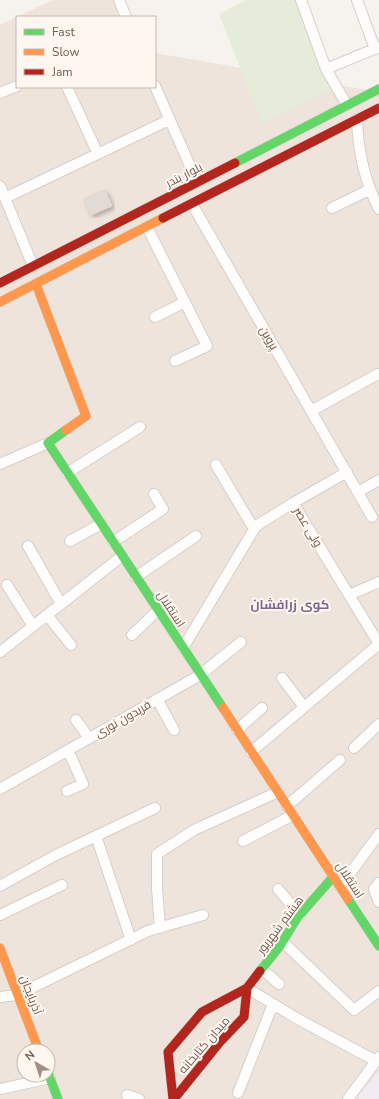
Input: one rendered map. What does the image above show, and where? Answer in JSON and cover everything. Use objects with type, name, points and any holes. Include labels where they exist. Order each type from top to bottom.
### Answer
[{"type":"street","points":[[119,0],[126,16]]},
{"type":"street","points":[[301,0],[326,69],[347,105]]},
{"type":"street","points":[[326,69],[377,48],[357,0]]},
{"type":"street","points":[[0,93],[16,86]]},
{"type":"street","points":[[67,88],[98,154]]},
{"type":"street","points":[[156,88],[197,182]]},
{"type":"street","name":"بلوار بندر","points":[[0,283],[379,89]]},
{"type":"street","points":[[0,302],[379,108]]},
{"type":"street","points":[[5,198],[169,120]]},
{"type":"street","points":[[357,120],[358,146],[369,190],[379,209]]},
{"type":"street","points":[[0,186],[33,266]]},
{"type":"street","points":[[332,208],[369,190]]},
{"type":"street","name":"پروین","points":[[192,204],[347,472]]},
{"type":"street","points":[[147,227],[207,346],[175,360]]},
{"type":"street","points":[[0,464],[48,443],[86,416],[36,284]]},
{"type":"street","points":[[155,317],[185,302]]},
{"type":"street","points":[[311,411],[378,374]]},
{"type":"street","points":[[67,473],[140,427]]},
{"type":"street","name":"استقلال","points":[[48,443],[379,946]]},
{"type":"street","points":[[216,465],[254,529]]},
{"type":"street","points":[[347,472],[372,517]]},
{"type":"street","name":"ولی عصر","points":[[347,472],[293,503],[379,644]]},
{"type":"street","points":[[358,492],[379,480]]},
{"type":"street","points":[[113,542],[163,509],[154,494]]},
{"type":"street","points":[[183,648],[256,526],[293,503]]},
{"type":"street","points":[[70,542],[101,524]]},
{"type":"street","points":[[136,577],[196,536]]},
{"type":"street","points":[[28,546],[61,604]]},
{"type":"street","points":[[0,652],[122,556]]},
{"type":"street","points":[[349,595],[379,582]]},
{"type":"street","points":[[8,585],[33,626]]},
{"type":"street","points":[[132,634],[158,610]]},
{"type":"street","points":[[47,615],[71,645]]},
{"type":"street","name":"فریدون نوری","points":[[0,789],[200,675],[242,642]]},
{"type":"street","points":[[251,752],[379,644]]},
{"type":"street","points":[[282,678],[304,707]]},
{"type":"street","points":[[157,699],[174,730]]},
{"type":"street","points":[[237,730],[262,708]]},
{"type":"street","points":[[76,720],[89,738]]},
{"type":"street","points":[[354,748],[379,724]]},
{"type":"street","points":[[67,791],[83,784],[68,750]]},
{"type":"street","points":[[243,840],[290,811],[340,760]]},
{"type":"street","points":[[160,928],[157,888],[157,854],[194,830],[278,792]]},
{"type":"street","points":[[0,886],[56,855],[154,808]]},
{"type":"street","points":[[340,887],[379,834]]},
{"type":"street","points":[[96,836],[132,940]]},
{"type":"street","name":"هشتم شهریور","points":[[247,988],[283,942],[300,916],[333,877]]},
{"type":"street","points":[[379,883],[374,889],[379,902]]},
{"type":"street","points":[[0,915],[62,885]]},
{"type":"street","points":[[278,889],[300,916]]},
{"type":"street","points":[[0,997],[18,995],[132,940],[160,928],[203,915]]},
{"type":"street","points":[[283,942],[354,1010],[379,991]]},
{"type":"street","name":"آذربایجان","points":[[0,948],[37,1043]]},
{"type":"street","points":[[262,969],[279,984]]},
{"type":"street","points":[[247,988],[273,1004],[377,1059],[350,1098]]},
{"type":"street","name":"میدان کتابخانه","points":[[174,1099],[168,1052],[202,1012],[247,988]]},
{"type":"street","name":"میدان کتابخانه","points":[[174,1099],[220,1042],[244,1017],[247,988]]},
{"type":"street","points":[[238,1094],[273,1004]]},
{"type":"street","points":[[0,1089],[23,1083]]},
{"type":"street","points":[[52,1083],[58,1099]]},
{"type":"street","points":[[127,1095],[139,1099]]},
{"type":"shaded area","points":[[53,0],[117,0],[128,16],[19,16]]},
{"type":"shaded area","points":[[16,17],[16,88],[156,88],[156,53],[379,92],[379,1099],[0,1099],[0,25]]},
{"type":"shaded area","points":[[379,1072],[379,1099],[359,1099],[357,1097]]},
{"type":"green space","points":[[246,0],[295,0],[334,88],[262,124],[219,14]]},
{"type":"building","points":[[105,190],[112,206],[91,215],[84,199]]},
{"type":"traffic: fast","points":[[235,163],[379,89]]},
{"type":"traffic: fast","points":[[66,430],[48,443],[223,708]]},
{"type":"traffic: fast","points":[[260,971],[280,946],[297,918],[333,877]]},
{"type":"traffic: fast","points":[[348,899],[379,946]]},
{"type":"traffic: fast","points":[[52,1083],[58,1099]]},
{"type":"traffic: slow","points":[[0,302],[163,218]]},
{"type":"traffic: slow","points":[[36,284],[86,416],[66,430]]},
{"type":"traffic: slow","points":[[223,708],[348,899]]},
{"type":"traffic: slow","points":[[0,948],[36,1043]]},
{"type":"traffic: jam","points":[[163,218],[379,108]]},
{"type":"traffic: jam","points":[[0,283],[235,163]]},
{"type":"traffic: jam","points":[[173,1099],[168,1052],[202,1012],[247,988],[260,971]]},
{"type":"traffic: jam","points":[[174,1099],[220,1042],[244,1017],[247,988]]},
{"type":"district","name":"کوی زرافشان","points":[[290,605]]}]
